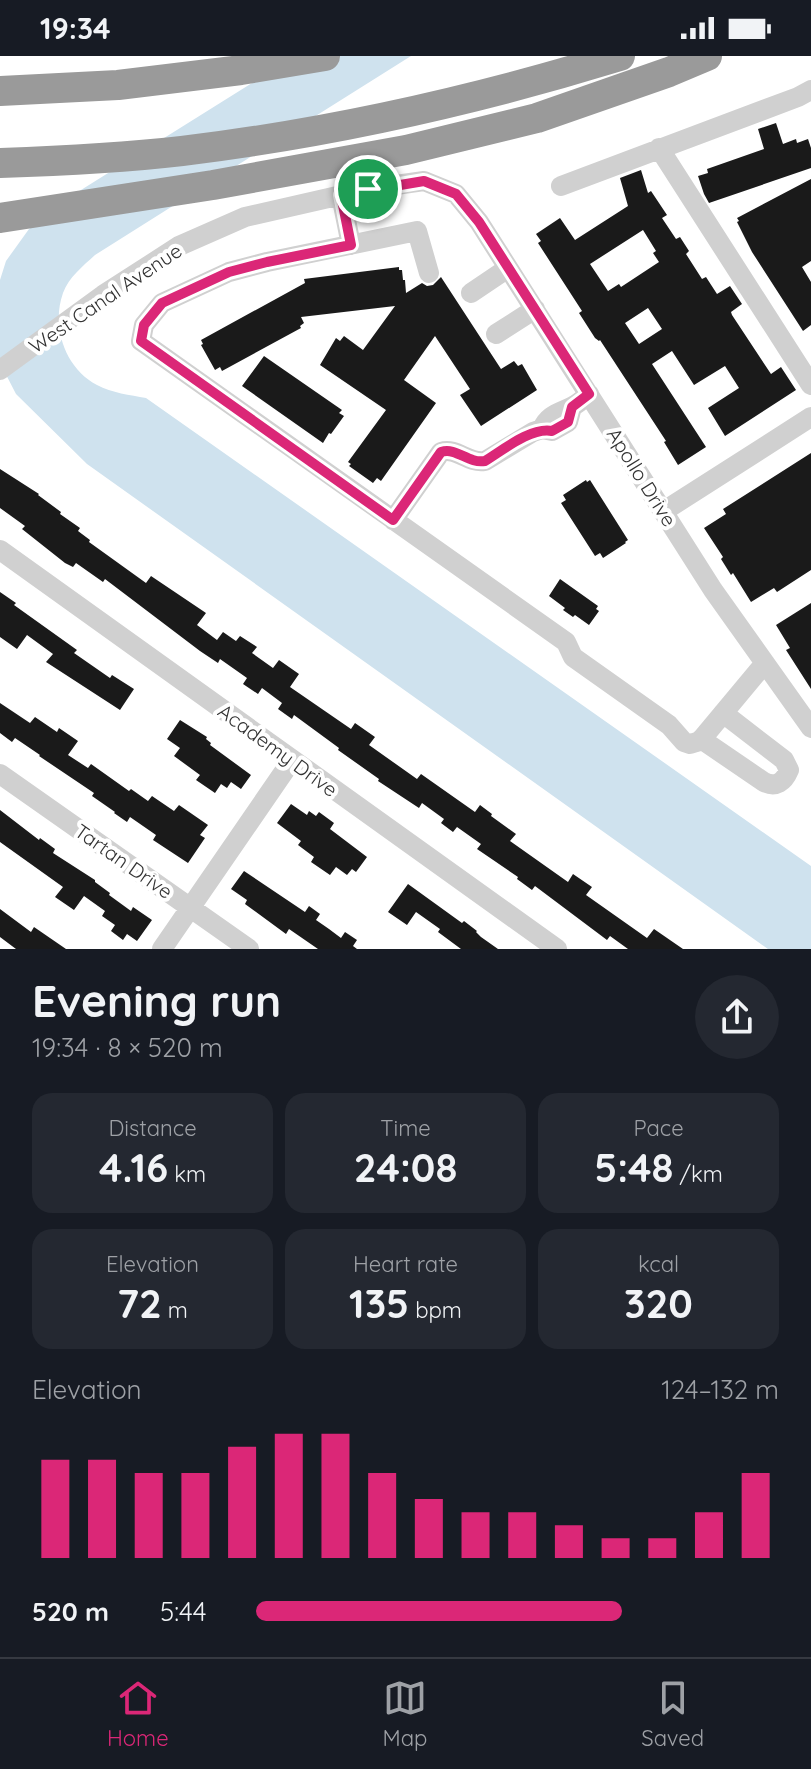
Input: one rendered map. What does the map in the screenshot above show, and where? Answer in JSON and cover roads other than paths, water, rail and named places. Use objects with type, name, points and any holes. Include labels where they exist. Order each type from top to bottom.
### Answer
[{"type":"highway","points":[[0,91],[118,85],[325,56]]},
{"type":"highway","points":[[0,163],[196,149],[304,132],[407,113],[620,56]]},
{"type":"highway","points":[[0,218],[184,190],[406,150],[537,118],[707,56]]},
{"type":"street","points":[[561,186],[811,90]]},
{"type":"street","points":[[659,148],[811,385]]},
{"type":"street","name":"West Canal Avenue","points":[[0,370],[103,295],[179,246],[245,217],[341,195],[424,181],[456,194],[479,222]]},
{"type":"street","points":[[341,195],[351,245]]},
{"type":"street","name":"Apollo Drive","points":[[479,222],[713,590],[811,728]]},
{"type":"street","points":[[429,273],[417,231],[267,262],[229,272],[162,303],[144,325],[141,341],[566,642],[573,657],[669,725],[684,742],[695,744],[701,739],[765,663]]},
{"type":"street","points":[[471,293],[508,268]]},
{"type":"street","points":[[496,334],[535,309]]},
{"type":"street","points":[[393,520],[441,452],[452,451],[479,463],[485,461],[542,429],[546,420],[589,394]]},
{"type":"street","points":[[664,511],[811,417]]},
{"type":"street","name":"Academy Drive","points":[[0,550],[557,949]]},
{"type":"street","points":[[701,739],[764,782],[770,785],[782,782],[789,770],[784,760],[723,713]]},
{"type":"street","points":[[162,949],[292,760]]},
{"type":"street","name":"Tartan Drive","points":[[0,774],[249,949]]},
{"type":"water","points":[[295,56],[411,56],[95,255],[73,277],[63,293],[60,333],[69,357],[86,378],[97,385],[146,398],[811,866],[811,949],[768,949],[87,464],[16,394],[0,363],[0,280],[6,261],[29,229],[65,200]]}]
